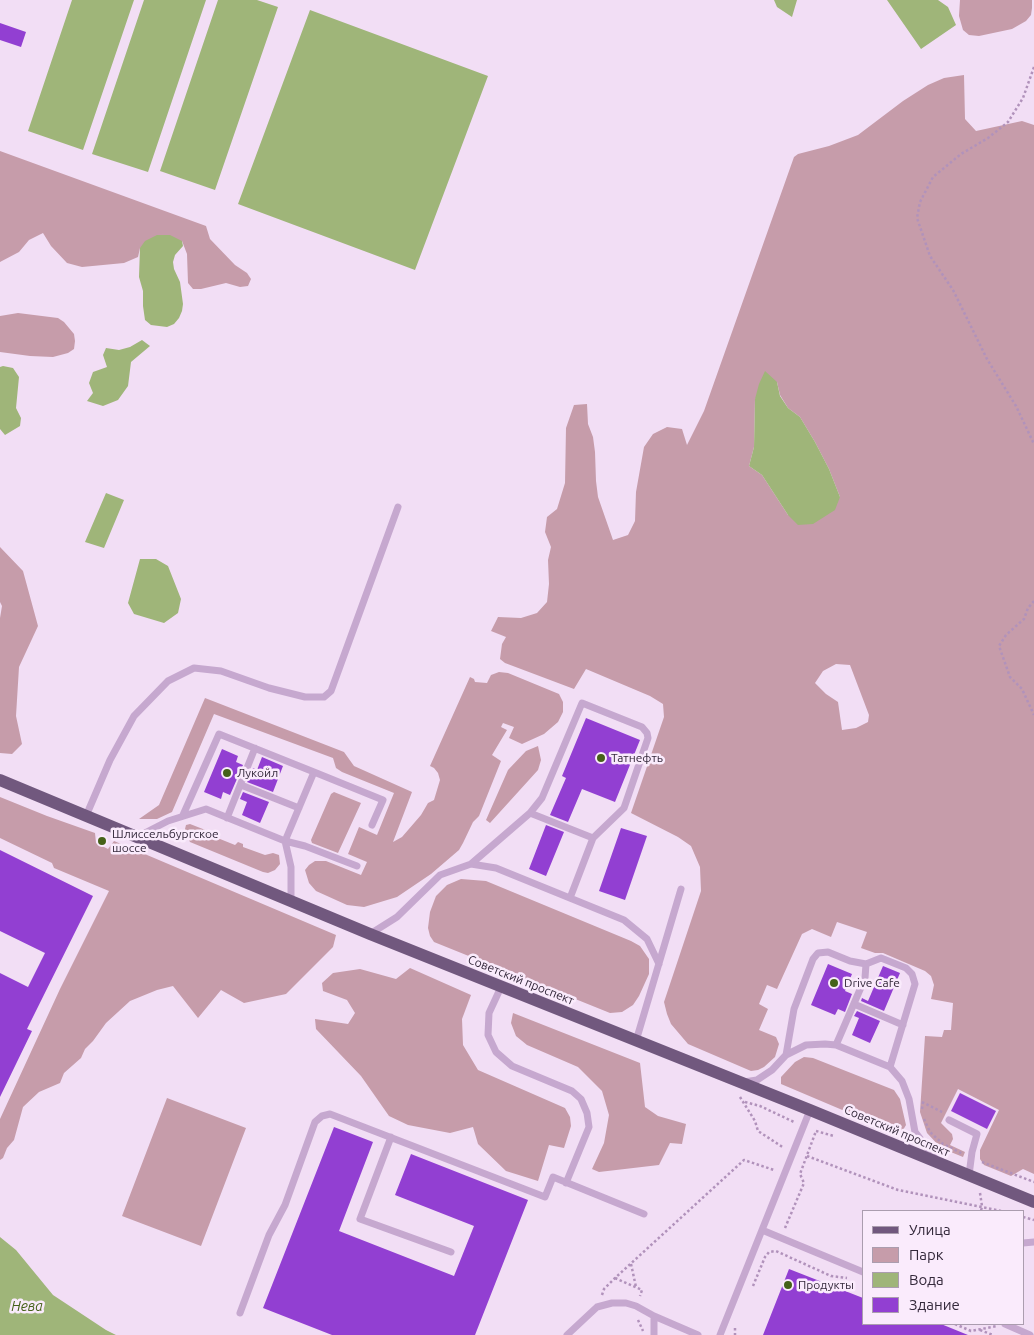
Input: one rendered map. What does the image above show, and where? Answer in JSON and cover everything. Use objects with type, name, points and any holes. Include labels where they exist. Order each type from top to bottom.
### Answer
[{"type":"main road","name":"Советский проспект","points":[[0,780],[291,902],[830,1118],[1034,1202]]},
{"type":"lane","points":[[86,816],[110,760],[134,716],[168,681],[194,668],[221,672],[269,688],[305,697],[324,697],[331,691],[398,506]]},
{"type":"lane","points":[[370,934],[397,917],[440,875],[471,864],[530,814],[542,798],[582,704],[642,727],[647,733],[648,738],[624,808],[593,838],[570,898]]},
{"type":"lane","points":[[183,815],[219,734],[383,800],[372,825]]},
{"type":"lane","points":[[227,818],[255,748]]},
{"type":"lane","points":[[291,902],[292,867],[286,842],[314,772]]},
{"type":"lane","points":[[241,784],[299,808]]},
{"type":"lane","points":[[137,837],[183,815],[206,810],[286,842],[305,846],[357,866]]},
{"type":"lane","points":[[530,814],[593,838]]},
{"type":"lane","points":[[471,864],[496,868],[624,920],[647,939],[659,964]]},
{"type":"lane","points":[[636,1041],[681,889]]},
{"type":"lane","points":[[786,1055],[794,1009],[813,959],[818,953],[828,952],[850,961],[866,964],[881,958],[906,968],[912,974],[916,984],[890,1066]]},
{"type":"lane","points":[[836,1045],[865,978],[866,964]]},
{"type":"lane","points":[[501,987],[489,1013],[488,1035],[496,1052],[512,1066],[572,1091],[580,1099],[587,1113],[589,1127],[566,1183]]},
{"type":"lane","points":[[854,1004],[903,1025]]},
{"type":"lane","points":[[741,1083],[757,1080],[772,1070],[786,1055],[806,1045],[836,1045],[890,1066],[902,1082],[909,1099],[914,1132],[936,1160],[945,1166]]},
{"type":"lane","points":[[720,1335],[810,1110]]},
{"type":"lane","points":[[240,1313],[269,1235],[285,1205],[314,1122],[322,1116],[330,1114],[544,1197],[553,1177],[644,1214]]},
{"type":"lane","points":[[949,1120],[977,1134],[968,1175]]},
{"type":"lane","points":[[391,1137],[360,1219],[451,1252]]},
{"type":"lane","points":[[762,1230],[862,1272]]},
{"type":"lane","points":[[567,1335],[597,1308],[612,1303],[626,1303],[636,1306],[698,1335]]},
{"type":"lane","points":[[654,1316],[654,1335]]},
{"type":"lane","points":[[1005,1326],[1030,1335]]},
{"type":"path","points":[[1034,68],[1023,98],[1008,122],[988,138],[961,154],[933,177],[920,202],[917,218],[930,256],[953,290],[987,359],[1016,406],[1034,444]]},
{"type":"path","points":[[1034,602],[1028,608],[1024,619],[1006,635],[999,646],[1010,677],[1022,690],[1034,715]]},
{"type":"path","points":[[739,1096],[745,1102],[755,1121],[758,1132],[785,1149],[788,1140]]},
{"type":"path","points":[[909,1099],[921,1101],[945,1114],[949,1120]]},
{"type":"path","points":[[745,1102],[760,1106],[795,1122],[796,1105]]},
{"type":"path","points":[[776,1252],[804,1182],[800,1174],[816,1131],[830,1118]]},
{"type":"path","points":[[807,1156],[898,1190],[997,1210]]},
{"type":"path","points":[[597,1308],[604,1289],[744,1160],[776,1171]]},
{"type":"path","points":[[1024,1177],[1034,1182]]},
{"type":"path","points":[[980,1193],[982,1210]]},
{"type":"path","points":[[750,1293],[764,1257],[769,1252],[776,1252],[831,1276],[849,1278]]},
{"type":"path","points":[[631,1264],[636,1287]]},
{"type":"path","points":[[632,1316],[639,1320],[642,1335]]},
{"type":"path","points":[[735,1335],[734,1330],[738,1321]]},
{"type":"path","points":[[957,1325],[971,1331],[1005,1326]]},
{"type":"path","points":[[979,1329],[993,1335]]},
{"type":"green space","points":[[960,0],[1032,0],[1031,15],[1026,21],[1012,29],[979,36],[969,35],[963,30],[959,16]]},
{"type":"green space","points":[[964,75],[965,119],[976,131],[1022,121],[1034,125],[1034,1174],[1023,1169],[1011,1176],[984,1165],[980,1159],[980,1150],[999,1110],[958,1089],[941,1123],[952,1134],[953,1139],[950,1145],[965,1152],[963,1157],[941,1148],[927,1133],[920,1112],[925,1036],[942,1037],[944,1030],[951,1030],[953,1003],[931,999],[934,985],[931,976],[925,971],[883,953],[875,953],[861,948],[867,932],[837,922],[831,937],[812,929],[802,934],[777,989],[767,985],[759,1004],[768,1009],[759,1030],[776,1037],[779,1044],[775,1057],[764,1067],[751,1071],[688,1044],[671,1024],[664,1002],[701,891],[700,867],[691,846],[678,837],[631,813],[664,717],[663,704],[650,696],[586,669],[574,689],[505,663],[500,659],[502,644],[506,637],[491,631],[498,617],[521,618],[537,613],[547,602],[549,584],[548,560],[551,547],[545,532],[547,517],[557,509],[565,483],[566,428],[574,405],[587,404],[588,424],[593,437],[595,452],[598,497],[613,540],[628,535],[635,521],[636,492],[644,447],[653,434],[667,427],[682,429],[687,445],[704,411],[794,157],[798,154],[829,146],[858,135],[903,101],[928,85],[944,78]],"holes":[[[777,382],[780,395],[788,408],[800,417],[815,442],[829,469],[840,497],[788,515],[762,475],[749,466],[754,447],[755,399]],[[836,664],[850,665],[869,715],[868,722],[856,728],[842,730],[838,702],[815,683],[823,671]]]},
{"type":"green space","points":[[0,151],[206,226],[210,239],[235,265],[247,273],[251,279],[248,286],[240,287],[226,283],[193,289],[188,283],[187,254],[182,241],[140,248],[138,257],[124,263],[82,267],[67,263],[51,246],[43,233],[29,240],[19,252],[0,262]]},
{"type":"green space","points":[[18,313],[58,318],[74,334],[74,349],[68,353],[53,357],[0,352],[0,316]]},
{"type":"green space","points":[[0,547],[23,571],[38,626],[19,667],[16,716],[22,744],[12,754],[0,753],[0,618],[2,606],[0,602]]},
{"type":"green space","points":[[499,672],[508,673],[559,694],[563,702],[563,712],[558,722],[544,734],[522,744],[509,738],[514,727],[503,723],[501,727],[507,730],[492,755],[501,761],[479,816],[473,822],[459,850],[431,874],[397,897],[364,907],[347,905],[316,891],[309,883],[305,870],[315,861],[326,861],[361,875],[367,862],[348,854],[359,827],[377,835],[394,793],[342,772],[336,768],[333,758],[214,714],[172,812],[157,819],[139,819],[159,805],[205,698],[344,752],[354,766],[412,792],[393,842],[402,837],[421,815],[428,803],[434,800],[440,780],[438,773],[430,766],[470,677],[475,682],[487,683],[491,675]]},
{"type":"green space","points":[[538,746],[541,760],[538,770],[490,823],[486,820],[508,770],[526,751]]},
{"type":"green space","points":[[334,792],[361,803],[338,853],[312,843],[311,840],[331,794]]},
{"type":"green space","points":[[0,797],[95,833],[96,843],[108,849],[114,841],[336,935],[333,947],[286,994],[244,1003],[221,990],[198,1018],[173,986],[130,1001],[106,1023],[85,1049],[81,1058],[64,1073],[60,1083],[39,1092],[23,1107],[14,1140],[0,1160],[0,1119],[60,989],[109,891],[54,868],[52,863],[0,838]]},
{"type":"green space","points":[[190,824],[208,831],[210,835],[235,845],[238,842],[243,844],[243,847],[265,855],[273,853],[279,855],[280,864],[275,870],[268,873],[263,872],[190,842],[185,829],[186,825]]},
{"type":"green space","points":[[461,879],[486,881],[640,946],[649,959],[649,974],[633,1005],[622,1012],[610,1013],[434,942],[428,928],[430,912],[436,896],[447,885]]},
{"type":"green space","points":[[410,968],[471,995],[462,1019],[463,1045],[478,1070],[565,1108],[570,1117],[571,1126],[564,1148],[549,1145],[538,1181],[506,1171],[478,1144],[473,1127],[450,1133],[408,1125],[389,1116],[361,1076],[316,1029],[315,1019],[348,1024],[355,1013],[347,1000],[323,991],[322,983],[333,973],[360,969],[396,979]]},
{"type":"green space","points":[[513,1013],[640,1063],[645,1107],[658,1116],[686,1124],[682,1144],[670,1143],[659,1165],[599,1172],[592,1169],[604,1143],[609,1115],[602,1091],[578,1067],[527,1045],[516,1036],[511,1023]]},
{"type":"green space","points":[[804,1057],[813,1058],[894,1090],[900,1099],[906,1125],[903,1130],[899,1134],[781,1084],[781,1077],[795,1062]]},
{"type":"green space","points":[[167,1098],[246,1128],[201,1246],[122,1216]]},
{"type":"water","points":[[72,0],[134,0],[83,150],[28,131]]},
{"type":"water","points":[[144,0],[206,0],[148,172],[92,154]]},
{"type":"water","points":[[218,0],[257,0],[278,7],[215,190],[160,171]]},
{"type":"water","points":[[774,0],[797,0],[792,17],[777,7]]},
{"type":"water","points":[[887,0],[938,0],[948,7],[956,25],[921,49]]},
{"type":"water","points":[[310,10],[488,76],[415,270],[238,204]]},
{"type":"water","points":[[157,235],[170,235],[182,241],[183,246],[175,255],[173,262],[180,282],[182,311],[174,324],[167,327],[151,325],[145,320],[143,291],[139,277],[140,248],[145,241]]},
{"type":"water","points":[[142,340],[150,346],[131,362],[128,386],[118,400],[103,406],[87,401],[93,393],[89,383],[93,372],[107,367],[103,355],[106,348],[119,350],[130,347]]},
{"type":"water","points":[[0,367],[13,368],[19,377],[16,408],[21,418],[20,426],[5,435],[0,429]]},
{"type":"water","points":[[765,371],[777,382],[780,396],[788,408],[800,417],[815,442],[829,469],[840,497],[835,510],[813,524],[798,525],[788,515],[762,475],[749,466],[754,447],[755,399]]},
{"type":"water","points":[[106,493],[124,500],[104,548],[85,542]]},
{"type":"water","points":[[140,559],[156,559],[168,566],[181,599],[178,613],[164,623],[134,614],[128,603]]},
{"type":"water","name":"Нева","points":[[0,1237],[16,1250],[53,1295],[116,1335],[0,1335]]},
{"type":"building","points":[[0,23],[26,32],[21,47],[0,40]]},
{"type":"building","name":"Татнефть","points":[[586,718],[640,740],[615,802],[582,789],[568,822],[550,815],[566,778],[562,776]]},
{"type":"building","name":"Лукойл","points":[[222,749],[238,756],[236,762],[243,765],[230,795],[223,792],[221,799],[204,792]]},
{"type":"building","points":[[262,757],[283,766],[273,792],[247,782],[253,768],[257,770]]},
{"type":"building","points":[[243,792],[269,802],[260,823],[242,815],[247,802],[240,799]]},
{"type":"building","points":[[546,825],[564,832],[546,876],[529,869]]},
{"type":"building","points":[[621,828],[647,836],[625,900],[599,891]]},
{"type":"building","points":[[0,850],[93,896],[27,1029],[32,1031],[0,1097],[0,973],[28,987],[45,953],[0,931]]},
{"type":"building","points":[[828,964],[852,974],[845,991],[852,994],[845,1012],[838,1009],[835,1015],[811,1005]]},
{"type":"building","points":[[883,966],[900,973],[884,1011],[861,1001],[862,998],[868,1001]]},
{"type":"building","points":[[857,1011],[880,1021],[870,1043],[852,1035],[859,1018],[854,1016]]},
{"type":"building","points":[[960,1093],[996,1111],[987,1129],[951,1111]]},
{"type":"building","points":[[334,1127],[373,1142],[339,1231],[454,1276],[474,1226],[395,1195],[411,1154],[528,1200],[475,1335],[332,1335],[263,1308]]},
{"type":"building","points":[[789,1269],[862,1298],[862,1325],[943,1325],[968,1335],[763,1335]]},
{"type":"place","name":"Татнефть","points":[[601,758]]},
{"type":"place","name":"Лукойл","points":[[227,773]]},
{"type":"place","name":"Шлиссельбургское шоссе","points":[[102,841]]},
{"type":"place","name":"Drive Cafe","points":[[834,983]]},
{"type":"place","name":"Продукты","points":[[788,1285]]}]
